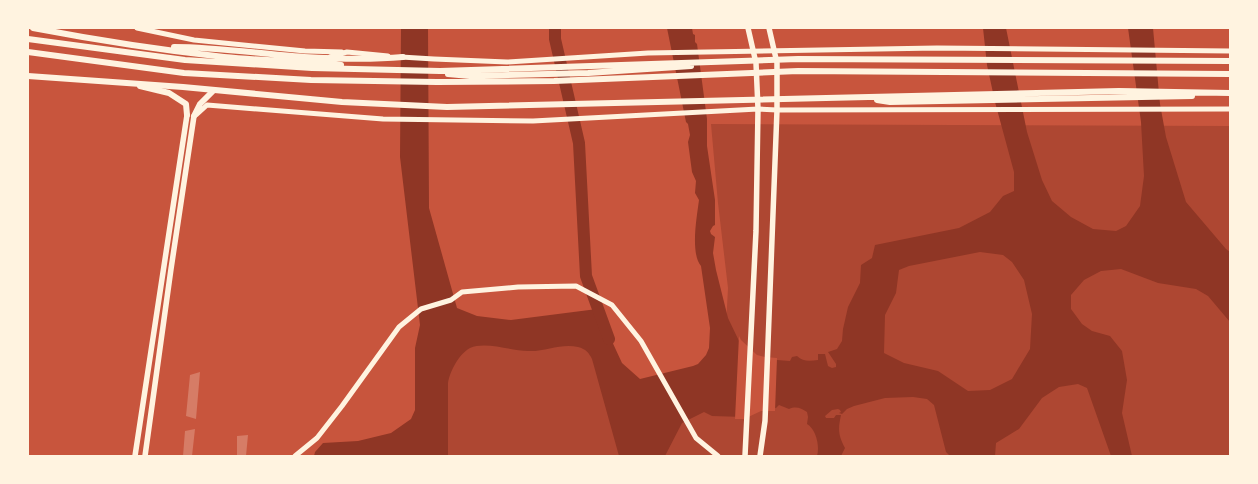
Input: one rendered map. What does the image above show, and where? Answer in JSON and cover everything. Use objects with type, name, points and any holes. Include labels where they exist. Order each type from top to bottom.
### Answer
[{"type":"main road","points":[[33,28],[132,45],[225,57],[313,62],[402,72],[470,76],[588,73],[756,63],[859,61],[948,63],[1230,63]]},
{"type":"main road","points":[[745,456],[756,231],[758,109],[756,63],[748,28]]},
{"type":"main road","points":[[760,456],[765,421],[777,110],[777,63],[769,28]]},
{"type":"main road","points":[[28,38],[195,61],[312,68],[440,71],[798,58],[1230,63]]},
{"type":"main road","points":[[103,49],[221,48],[304,56],[378,59],[403,57]]},
{"type":"main road","points":[[28,52],[184,73],[311,80],[437,82],[554,80],[798,71],[1230,74]]},
{"type":"main road","points":[[28,76],[342,102],[434,106],[985,97],[1031,93],[1119,95],[1230,94]]},
{"type":"main road","points":[[104,81],[144,87],[170,94],[186,104],[187,115],[135,456]]},
{"type":"main road","points":[[145,456],[194,116],[200,104],[213,91]]},
{"type":"main road","points":[[985,97],[1025,100],[1170,92],[1230,94]]},
{"type":"street","points":[[137,28],[194,40],[305,51],[346,52],[434,60],[507,62],[648,53],[937,48],[1230,51]]},
{"type":"street","points":[[313,62],[346,52]]},
{"type":"street","points":[[194,116],[207,105],[403,120],[533,121],[758,109],[1230,108]]},
{"type":"street","points":[[295,456],[317,438],[399,327],[421,309],[450,300],[462,292],[518,286],[576,286],[612,305],[641,341],[696,438],[718,456]]},
{"type":"shaded area","points":[[401,28],[428,28],[429,208],[457,308],[477,316],[511,320],[597,309],[622,363],[640,379],[698,364],[709,348],[710,328],[701,266],[695,244],[699,200],[695,193],[696,181],[692,172],[688,124],[686,122],[667,28],[692,28],[697,44],[707,119],[707,146],[715,200],[715,225],[710,231],[715,237],[713,253],[728,318],[739,341],[755,357],[790,361],[792,357],[797,356],[804,360],[812,361],[818,360],[818,354],[825,354],[828,366],[832,368],[836,367],[836,364],[828,352],[837,349],[842,341],[848,307],[860,283],[861,265],[872,258],[875,245],[959,228],[990,212],[1003,196],[1014,191],[1014,172],[987,65],[983,28],[1006,28],[1027,132],[1042,180],[1052,201],[1071,217],[1093,229],[1116,231],[1126,226],[1140,206],[1144,176],[1141,122],[1128,28],[1153,28],[1160,104],[1166,137],[1186,202],[1230,252],[1230,322],[1208,296],[1196,289],[1158,283],[1121,269],[1101,271],[1084,280],[1071,295],[1071,309],[1082,324],[1092,331],[1110,336],[1122,351],[1127,380],[1122,413],[1132,456],[1111,456],[1087,388],[1078,384],[1059,387],[1042,398],[1019,429],[996,443],[995,456],[950,456],[946,452],[934,405],[927,399],[913,397],[885,398],[854,406],[842,414],[839,413],[841,412],[838,409],[832,410],[825,416],[826,418],[834,418],[836,415],[841,415],[839,432],[845,448],[841,456],[817,456],[816,438],[813,430],[807,424],[807,412],[803,409],[789,409],[779,405],[776,408],[761,409],[744,417],[712,416],[704,412],[682,423],[665,456],[619,456],[592,359],[585,350],[572,346],[521,351],[491,346],[476,346],[462,354],[449,378],[448,456],[314,456],[323,443],[358,441],[391,433],[411,419],[415,410],[415,348],[420,325],[400,157]],"holes":[[[980,252],[1003,255],[1012,262],[1024,280],[1032,314],[1030,349],[1012,379],[990,390],[968,391],[938,371],[904,363],[884,353],[885,315],[896,293],[899,270],[909,266]]]},
{"type":"shaded area","points":[[711,124],[1230,126],[1230,456],[352,456],[426,427],[427,338],[588,321],[617,390],[723,383],[728,288]]},
{"type":"pier","points":[[739,336],[757,355],[777,358],[775,411],[761,411],[744,419],[735,419]]},
{"type":"building","points":[[200,372],[196,419],[186,416],[190,375]]},
{"type":"building","points":[[195,429],[192,456],[183,456],[185,431]]},
{"type":"building","points":[[248,435],[246,456],[237,456],[237,436]]},
{"type":"waterway","points":[[555,28],[555,39],[579,143],[586,276],[609,339]]}]
